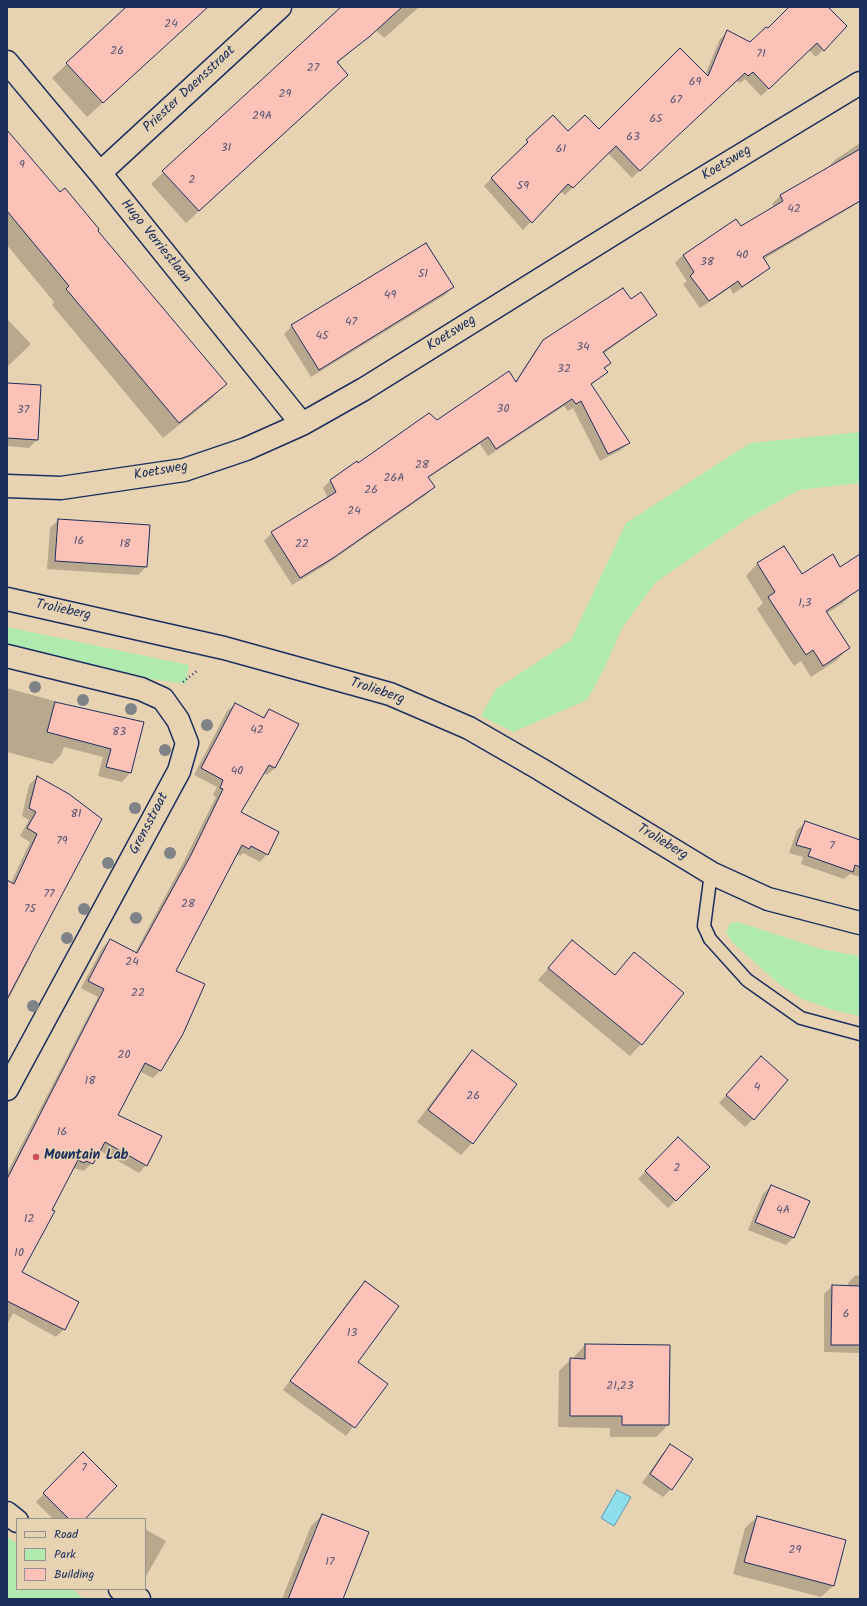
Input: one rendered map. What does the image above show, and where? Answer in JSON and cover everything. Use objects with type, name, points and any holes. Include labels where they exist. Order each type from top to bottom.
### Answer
[{"type":"street","name":"Priester Daensstraat","points":[[100,173],[280,7]]},
{"type":"street","name":"Hugo Verriestlaan","points":[[7,62],[100,173],[302,424]]},
{"type":"street","name":"Koetsweg","points":[[7,486],[61,488],[184,470],[246,448],[302,424],[364,389],[682,191],[860,83]]},
{"type":"street","name":"Trolieberg","points":[[7,599],[224,648],[390,694],[469,728],[711,873],[768,899],[860,923]]},
{"type":"street","points":[[7,656],[141,689],[163,699]]},
{"type":"street","name":"Grensstraat","points":[[7,1089],[179,771],[187,743],[178,720],[163,699]]},
{"type":"street","points":[[7,1513],[16,1520]]},
{"type":"street","points":[[122,1590],[139,1599]]},
{"type":"lane","points":[[711,873],[704,926],[710,939],[747,980],[801,1018],[860,1034]]},
{"type":"path","points":[[163,699],[224,648]]},
{"type":"green space","points":[[860,432],[860,483],[799,490],[747,519],[656,582],[622,628],[605,667],[587,700],[513,732],[481,716],[496,689],[571,640],[626,523],[750,443]]},
{"type":"green space","points":[[7,627],[189,665],[186,684],[137,677],[7,646]]},
{"type":"green space","points":[[738,922],[821,949],[860,956],[860,1016],[836,1011],[802,999],[779,984],[733,943],[726,932],[730,923]]},
{"type":"green space","points":[[7,1536],[16,1543],[16,1590],[73,1590],[84,1599],[7,1599]]},
{"type":"water","points":[[617,1490],[631,1497],[614,1526],[601,1518]]},
{"type":"building","points":[[126,7],[208,7],[103,103],[66,63]]},
{"type":"building","points":[[341,7],[402,7],[369,37],[337,62],[348,75],[199,211],[162,171]]},
{"type":"building","points":[[789,7],[828,7],[847,26],[824,51],[817,43],[769,89],[753,72],[748,76],[745,73],[640,171],[616,146],[573,188],[568,184],[532,223],[491,178],[528,142],[526,140],[553,115],[568,131],[585,115],[599,129],[680,48],[708,76],[727,30],[750,42],[766,27],[768,28]]},
{"type":"building","points":[[7,130],[60,192],[65,188],[99,229],[98,231],[227,384],[179,423],[66,289],[69,286],[7,211]]},
{"type":"building","points":[[860,149],[860,201],[763,257],[770,268],[742,287],[738,281],[709,301],[690,276],[694,272],[683,255],[736,219],[741,226],[783,201],[780,195]]},
{"type":"building","points":[[426,243],[454,287],[319,370],[291,325]]},
{"type":"building","points":[[623,288],[631,299],[641,292],[657,315],[603,352],[611,363],[604,368],[608,372],[591,384],[630,443],[608,454],[581,401],[576,404],[572,399],[496,449],[488,437],[428,477],[435,487],[333,558],[300,578],[271,532],[336,492],[330,480],[357,461],[358,463],[429,413],[437,420],[509,371],[516,382],[543,340]]},
{"type":"building","points":[[7,383],[41,385],[38,440],[7,438]]},
{"type":"building","points":[[58,519],[150,525],[147,567],[55,561]]},
{"type":"building","points":[[784,546],[802,574],[833,554],[840,567],[860,554],[860,589],[826,611],[850,648],[823,666],[813,650],[806,655],[768,597],[775,592],[757,563]]},
{"type":"building","points":[[55,702],[144,722],[131,773],[106,767],[111,749],[47,732]]},
{"type":"building","points":[[235,703],[264,718],[269,709],[299,724],[275,768],[269,765],[241,812],[279,832],[268,855],[251,846],[249,849],[242,845],[176,971],[205,984],[183,1034],[161,1071],[145,1063],[118,1115],[162,1136],[147,1166],[105,1142],[93,1164],[86,1161],[84,1163],[78,1160],[52,1210],[55,1211],[22,1272],[79,1302],[65,1330],[7,1301],[7,1179],[104,989],[88,981],[110,939],[137,953],[191,855],[223,789],[220,788],[223,780],[201,768]]},
{"type":"building","points":[[37,776],[69,794],[102,819],[7,999],[7,880],[14,884],[37,834],[27,828],[36,812],[29,808]]},
{"type":"building","points":[[805,821],[860,840],[860,867],[855,865],[853,872],[808,856],[811,849],[796,845]]},
{"type":"building","points":[[572,940],[615,975],[634,952],[684,993],[642,1045],[548,968]]},
{"type":"building","points":[[472,1050],[517,1084],[473,1144],[428,1110]]},
{"type":"building","points":[[761,1056],[788,1080],[754,1120],[726,1095]]},
{"type":"building","points":[[678,1137],[710,1167],[676,1201],[645,1171]]},
{"type":"building","points":[[771,1185],[810,1201],[794,1238],[755,1222]]},
{"type":"building","points":[[365,1281],[399,1306],[358,1362],[388,1384],[355,1428],[290,1381]]},
{"type":"building","points":[[832,1285],[860,1286],[860,1345],[831,1345]]},
{"type":"building","points":[[585,1344],[670,1345],[669,1425],[622,1425],[622,1416],[570,1416],[570,1358],[585,1359]]},
{"type":"building","points":[[670,1444],[693,1459],[672,1490],[650,1474]]},
{"type":"building","points":[[83,1452],[117,1486],[86,1518],[68,1518],[43,1493]]},
{"type":"building","points":[[322,1514],[369,1532],[343,1599],[288,1599]]},
{"type":"building","points":[[757,1516],[846,1540],[834,1586],[744,1562]]},
{"type":"place","name":"Mountain Lab","points":[[36,1157]]}]
